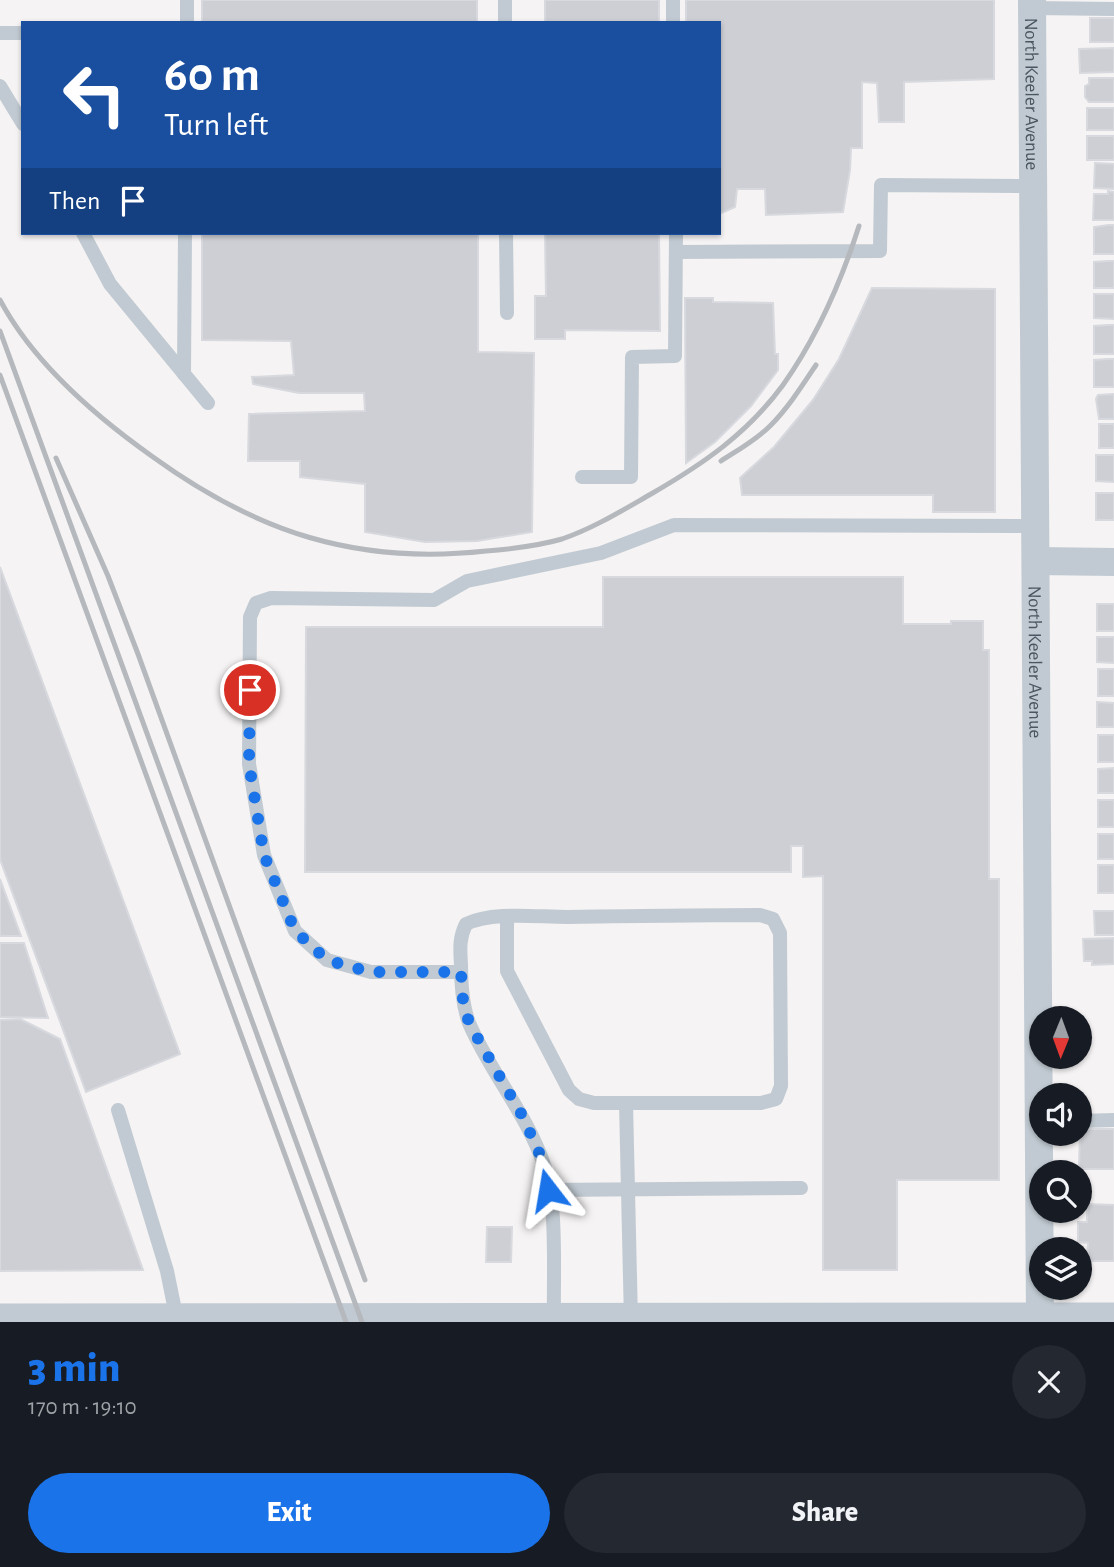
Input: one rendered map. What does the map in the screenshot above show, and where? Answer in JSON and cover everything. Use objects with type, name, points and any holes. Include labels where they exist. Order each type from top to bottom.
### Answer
[{"type":"street","name":"North Keeler Avenue","points":[[1032,4],[1040,1083]]},
{"type":"street","points":[[1036,561],[1114,562]]},
{"type":"street","name":"North Keeler Avenue","points":[[1040,1146],[1040,1321]]},
{"type":"street","points":[[0,1322],[1114,1321]]},
{"type":"lane","points":[[187,0],[187,21]]},
{"type":"lane","points":[[505,0],[505,21]]},
{"type":"lane","points":[[673,0],[673,21]]},
{"type":"lane","points":[[1032,4],[1114,9]]},
{"type":"lane","points":[[0,33],[21,33]]},
{"type":"lane","points":[[0,86],[21,121]]},
{"type":"lane","points":[[676,252],[880,251],[881,185],[1034,186]]},
{"type":"lane","points":[[84,235],[110,284],[208,403]]},
{"type":"lane","points":[[184,374],[186,235]]},
{"type":"lane","points":[[506,235],[507,313]]},
{"type":"lane","points":[[582,477],[631,477],[632,357],[674,356],[676,235]]},
{"type":"lane","points":[[461,972],[370,972],[327,960],[295,931],[264,855],[249,764],[250,617],[256,603],[271,598],[434,600],[467,581],[601,553],[674,525],[1036,526]]},
{"type":"lane","points":[[507,917],[507,971],[569,1090],[579,1099],[594,1103],[761,1102],[776,1099],[781,1086],[780,933],[773,919],[760,915],[507,917],[479,918],[466,923],[460,936],[461,972],[463,1000],[469,1023],[523,1117],[545,1166],[553,1219],[554,1321]]},
{"type":"lane","points":[[626,1103],[631,1321]]},
{"type":"lane","points":[[118,1110],[167,1271],[177,1322]]},
{"type":"lane","points":[[1092,1121],[1114,1120]]},
{"type":"lane","points":[[548,1190],[801,1188]]},
{"type":"building","points":[[202,0],[477,0],[477,21],[202,21]]},
{"type":"building","points":[[545,0],[659,0],[659,21],[545,21]]},
{"type":"building","points":[[686,0],[994,0],[994,79],[904,82],[904,122],[879,122],[877,83],[862,82],[862,148],[851,148],[843,212],[766,215],[765,189],[737,189],[735,207],[721,213],[721,21],[686,21]]},
{"type":"building","points":[[1090,18],[1114,18],[1114,42],[1090,42]]},
{"type":"building","points":[[1114,48],[1114,72],[1080,73],[1079,49]]},
{"type":"building","points":[[1089,78],[1114,78],[1114,102],[1089,102],[1085,97],[1085,86],[1089,84]]},
{"type":"building","points":[[1087,108],[1114,108],[1114,130],[1087,130]]},
{"type":"building","points":[[1087,136],[1114,136],[1114,160],[1087,160]]},
{"type":"building","points":[[1095,163],[1114,164],[1114,189],[1094,188]]},
{"type":"building","points":[[1108,191],[1114,192],[1114,220],[1093,220],[1094,194],[1108,194]]},
{"type":"building","points":[[1114,225],[1114,254],[1094,254],[1094,227]]},
{"type":"building","points":[[202,235],[478,235],[478,352],[534,353],[532,532],[477,541],[425,542],[365,532],[365,484],[300,477],[300,461],[248,461],[249,414],[365,411],[364,393],[299,393],[253,384],[252,377],[294,375],[291,341],[202,340]]},
{"type":"building","points":[[545,235],[659,235],[660,331],[565,330],[565,339],[535,339],[535,296],[546,296]]},
{"type":"building","points":[[1114,261],[1114,288],[1094,288],[1094,262]]},
{"type":"building","points":[[872,288],[995,289],[995,512],[933,512],[933,495],[742,495],[740,478],[774,447],[813,400],[839,359]]},
{"type":"building","points":[[1094,294],[1114,294],[1114,319],[1094,318]]},
{"type":"building","points":[[685,298],[713,298],[713,302],[773,303],[775,354],[778,354],[778,370],[751,406],[715,442],[686,463]]},
{"type":"building","points":[[1114,325],[1114,354],[1094,354],[1094,326]]},
{"type":"building","points":[[1114,359],[1114,387],[1094,387],[1094,360]]},
{"type":"building","points":[[1114,394],[1114,419],[1099,419],[1096,399],[1098,395]]},
{"type":"building","points":[[1099,424],[1114,424],[1114,448],[1099,448]]},
{"type":"building","points":[[1096,455],[1114,455],[1114,482],[1096,481]]},
{"type":"building","points":[[1096,493],[1114,493],[1114,520],[1096,520]]},
{"type":"building","points":[[0,567],[180,1054],[86,1092],[0,859]]},
{"type":"building","points":[[603,577],[903,577],[903,624],[983,621],[983,650],[989,650],[989,879],[999,879],[999,1180],[897,1180],[897,1270],[823,1270],[823,876],[803,877],[803,846],[791,846],[791,872],[305,872],[306,627],[603,627]]},
{"type":"building","points":[[1097,604],[1114,604],[1114,631],[1097,631]]},
{"type":"building","points":[[1097,637],[1114,637],[1114,663],[1097,662]]},
{"type":"building","points":[[1098,669],[1114,669],[1114,696],[1098,696]]},
{"type":"building","points":[[1097,702],[1114,703],[1114,727],[1097,727]]},
{"type":"building","points":[[1098,735],[1114,735],[1114,762],[1098,762]]},
{"type":"building","points":[[1114,768],[1114,793],[1098,793],[1098,769]]},
{"type":"building","points":[[1098,800],[1114,800],[1114,827],[1098,827]]},
{"type":"building","points":[[1098,834],[1114,834],[1114,859],[1098,859]]},
{"type":"building","points":[[1098,865],[1114,865],[1114,893],[1098,893]]},
{"type":"building","points":[[0,879],[21,936],[0,936]]},
{"type":"building","points":[[1094,911],[1114,911],[1114,935],[1095,935]]},
{"type":"building","points":[[1114,938],[1114,964],[1092,965],[1092,961],[1084,961],[1083,939]]},
{"type":"building","points":[[0,943],[24,943],[48,1018],[0,1017]]},
{"type":"building","points":[[20,1019],[60,1039],[143,1270],[0,1271],[0,1020]]},
{"type":"building","points":[[1092,1129],[1114,1129],[1114,1169],[1092,1169],[1092,1160],[1079,1160],[1080,1146],[1092,1146]]},
{"type":"building","points":[[1092,1204],[1114,1205],[1114,1261],[1092,1261],[1092,1237],[1078,1237],[1078,1223],[1092,1223]]},
{"type":"building","points":[[487,1227],[512,1227],[511,1262],[486,1262]]},
{"type":"railway","points":[[0,300],[30,346],[88,406],[153,457],[231,506],[310,538],[352,547],[394,553],[439,554],[495,550],[553,541],[597,524],[688,471],[739,433],[769,403],[807,348],[836,288],[859,226]]},
{"type":"railway","points":[[0,331],[362,1322]]},
{"type":"railway","points":[[721,461],[770,426],[816,365]]},
{"type":"railway","points":[[0,375],[346,1322]]},
{"type":"railway","points":[[56,458],[108,576],[138,654],[365,1280]]},
{"type":"route","points":[[250,690],[249,764],[264,855],[295,931],[327,960],[370,972],[461,972],[463,1000],[469,1023],[523,1117],[545,1166],[548,1190]]}]
